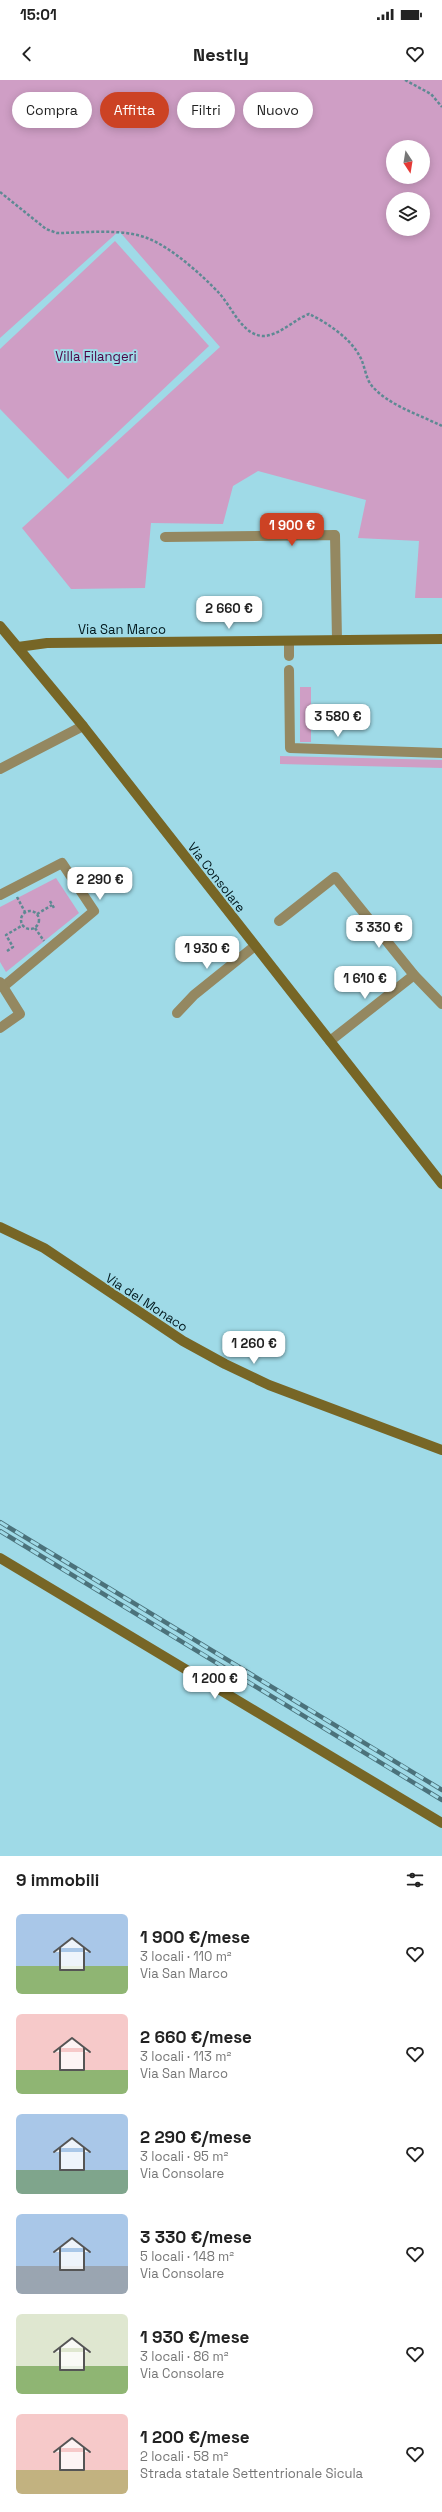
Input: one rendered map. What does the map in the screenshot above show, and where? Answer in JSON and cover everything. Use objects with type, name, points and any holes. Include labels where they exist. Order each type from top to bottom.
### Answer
[{"type":"street","points":[[165,537],[335,535],[337,640]]},
{"type":"street","name":"Via Consolare","points":[[0,626],[83,726],[442,1184]]},
{"type":"street","name":"Via San Marco","points":[[18,647],[47,643],[442,639]]},
{"type":"street","points":[[289,641],[289,656]]},
{"type":"street","points":[[289,670],[290,748],[442,753]]},
{"type":"street","points":[[0,769],[83,726]]},
{"type":"street","points":[[0,895],[62,863],[94,911],[2,984],[20,1014],[0,1028]]},
{"type":"street","points":[[279,921],[335,877],[414,975],[442,1004]]},
{"type":"street","points":[[177,1013],[194,995],[255,946]]},
{"type":"street","points":[[330,1041],[414,975]]},
{"type":"street","name":"Via del Monaco","points":[[0,1227],[32,1241],[183,1341],[225,1364],[269,1385],[442,1450]]},
{"type":"street","points":[[0,1558],[442,1823]]},
{"type":"path","points":[[405,80],[431,94],[442,107]]},
{"type":"path","points":[[0,192],[46,229],[57,233],[127,233],[148,238],[168,249],[219,294],[251,333],[264,336],[275,333],[309,314],[318,318],[345,339],[359,353],[372,386],[386,398],[442,426]]},
{"type":"path","points":[[12,889],[25,912]]},
{"type":"path","points":[[50,901],[54,908]]},
{"type":"path","points":[[37,914],[52,905]]},
{"type":"path","points":[[31,911],[37,914],[39,921],[35,928],[29,929],[22,925],[21,917],[25,912],[31,911]]},
{"type":"path","points":[[7,952],[13,947],[6,935],[22,925]]},
{"type":"green space","points":[[0,80],[442,80],[442,598],[415,598],[419,541],[358,538],[366,500],[258,471],[233,486],[223,524],[151,523],[145,588],[71,589],[22,528],[220,347],[119,231],[0,338]]},
{"type":"green space","name":"Villa Filangeri","points":[[115,241],[209,346],[68,479],[0,409],[0,349]]},
{"type":"green space","points":[[300,687],[311,687],[311,742],[300,742]]},
{"type":"green space","points":[[280,756],[442,760],[442,768],[280,764]]},
{"type":"green space","points":[[56,878],[79,913],[6,972],[0,962],[0,907]]},
{"type":"railway","points":[[0,1522],[442,1790]]},
{"type":"railway","points":[[0,1531],[442,1800]]}]
